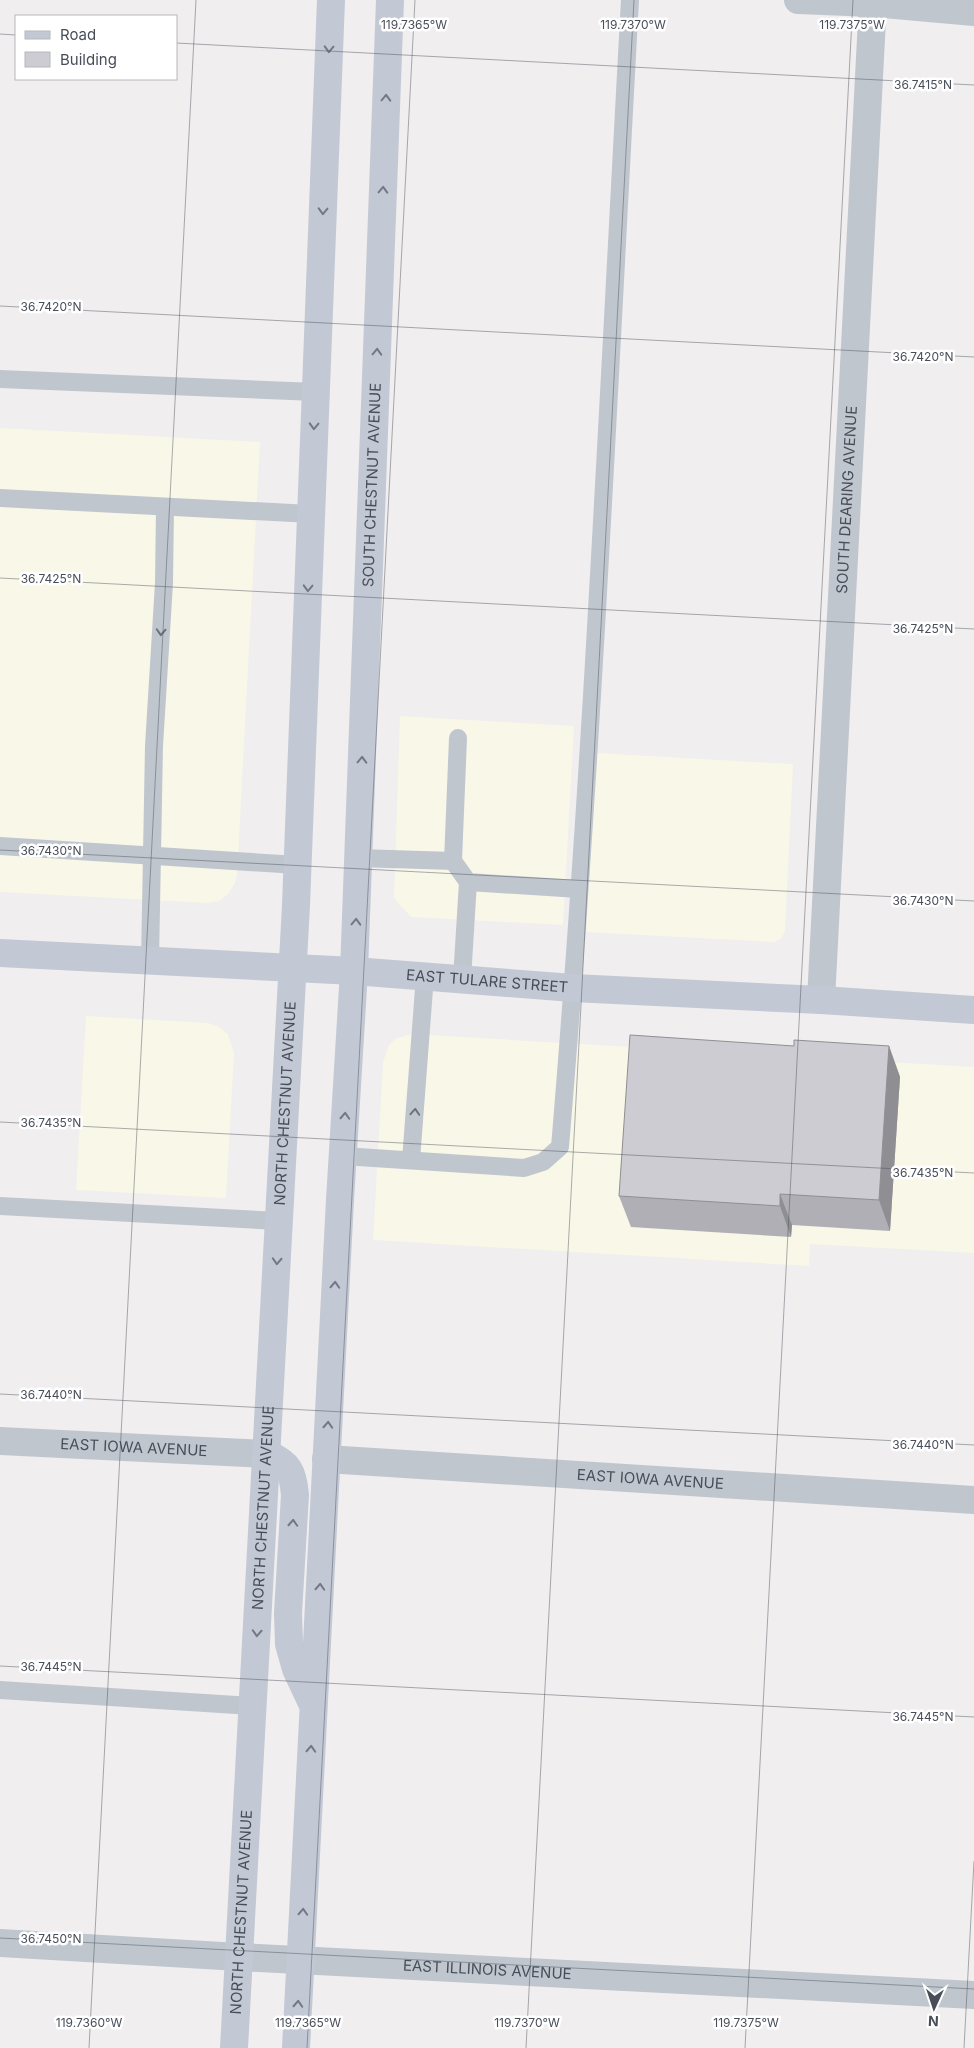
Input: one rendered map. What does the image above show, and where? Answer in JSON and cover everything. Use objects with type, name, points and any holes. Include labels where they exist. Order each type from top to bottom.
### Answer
[{"type":"main road","points":[[292,968],[331,0]]},
{"type":"main road","name":"SOUTH CHESTNUT AVENUE","points":[[354,971],[390,0]]},
{"type":"main road","name":"EAST TULARE STREET","points":[[0,953],[354,971],[573,988],[821,1000],[974,1010]]},
{"type":"main road","name":"NORTH CHESTNUT AVENUE","points":[[234,2048],[292,968]]},
{"type":"main road","points":[[296,2048],[326,1459],[354,971]]},
{"type":"main road","points":[[267,1454],[279,1459],[288,1467],[293,1477],[295,1495],[288,1613],[289,1644],[296,1670],[314,1707]]},
{"type":"street","points":[[798,0],[873,1],[974,12]]},
{"type":"street","name":"SOUTH DEARING AVENUE","points":[[821,1000],[873,1]]},
{"type":"street","name":"EAST IOWA AVENUE","points":[[0,1440],[267,1454]]},
{"type":"street","name":"EAST IOWA AVENUE","points":[[326,1459],[974,1500]]},
{"type":"street","name":"EAST ILLINOIS AVENUE","points":[[0,1942],[239,1957],[974,1996]]},
{"type":"lane","points":[[343,1156],[524,1168],[543,1162],[560,1147],[573,988],[602,534],[630,0]]},
{"type":"lane","points":[[0,380],[316,392]]},
{"type":"lane","points":[[0,498],[311,514]]},
{"type":"lane","points":[[150,961],[154,746],[164,583],[165,507]]},
{"type":"lane","points":[[458,738],[453,861],[468,882],[462,979]]},
{"type":"lane","points":[[0,846],[297,866]]},
{"type":"lane","points":[[358,858],[453,861]]},
{"type":"lane","points":[[468,882],[579,890]]},
{"type":"lane","points":[[411,1160],[425,976]]},
{"type":"lane","points":[[0,1206],[279,1221]]},
{"type":"lane","points":[[0,1690],[252,1706]]},
{"type":"shaded area","points":[[0,428],[260,442],[237,875],[234,885],[228,894],[219,901],[207,903],[0,892]]},
{"type":"shaded area","points":[[400,716],[574,726],[563,925],[411,917],[394,898]]},
{"type":"shaded area","points":[[596,753],[793,764],[785,931],[781,939],[773,942],[586,932]]},
{"type":"shaded area","points":[[86,1016],[208,1023],[219,1027],[228,1034],[234,1053],[226,1198],[76,1190]]},
{"type":"shaded area","points":[[411,1034],[974,1067],[974,1253],[810,1244],[809,1266],[373,1240],[383,1062],[389,1045],[395,1039]]},
{"type":"building","points":[[630,1035],[794,1046],[794,1040],[889,1046],[879,1200],[780,1194],[780,1206],[619,1196]]}]
